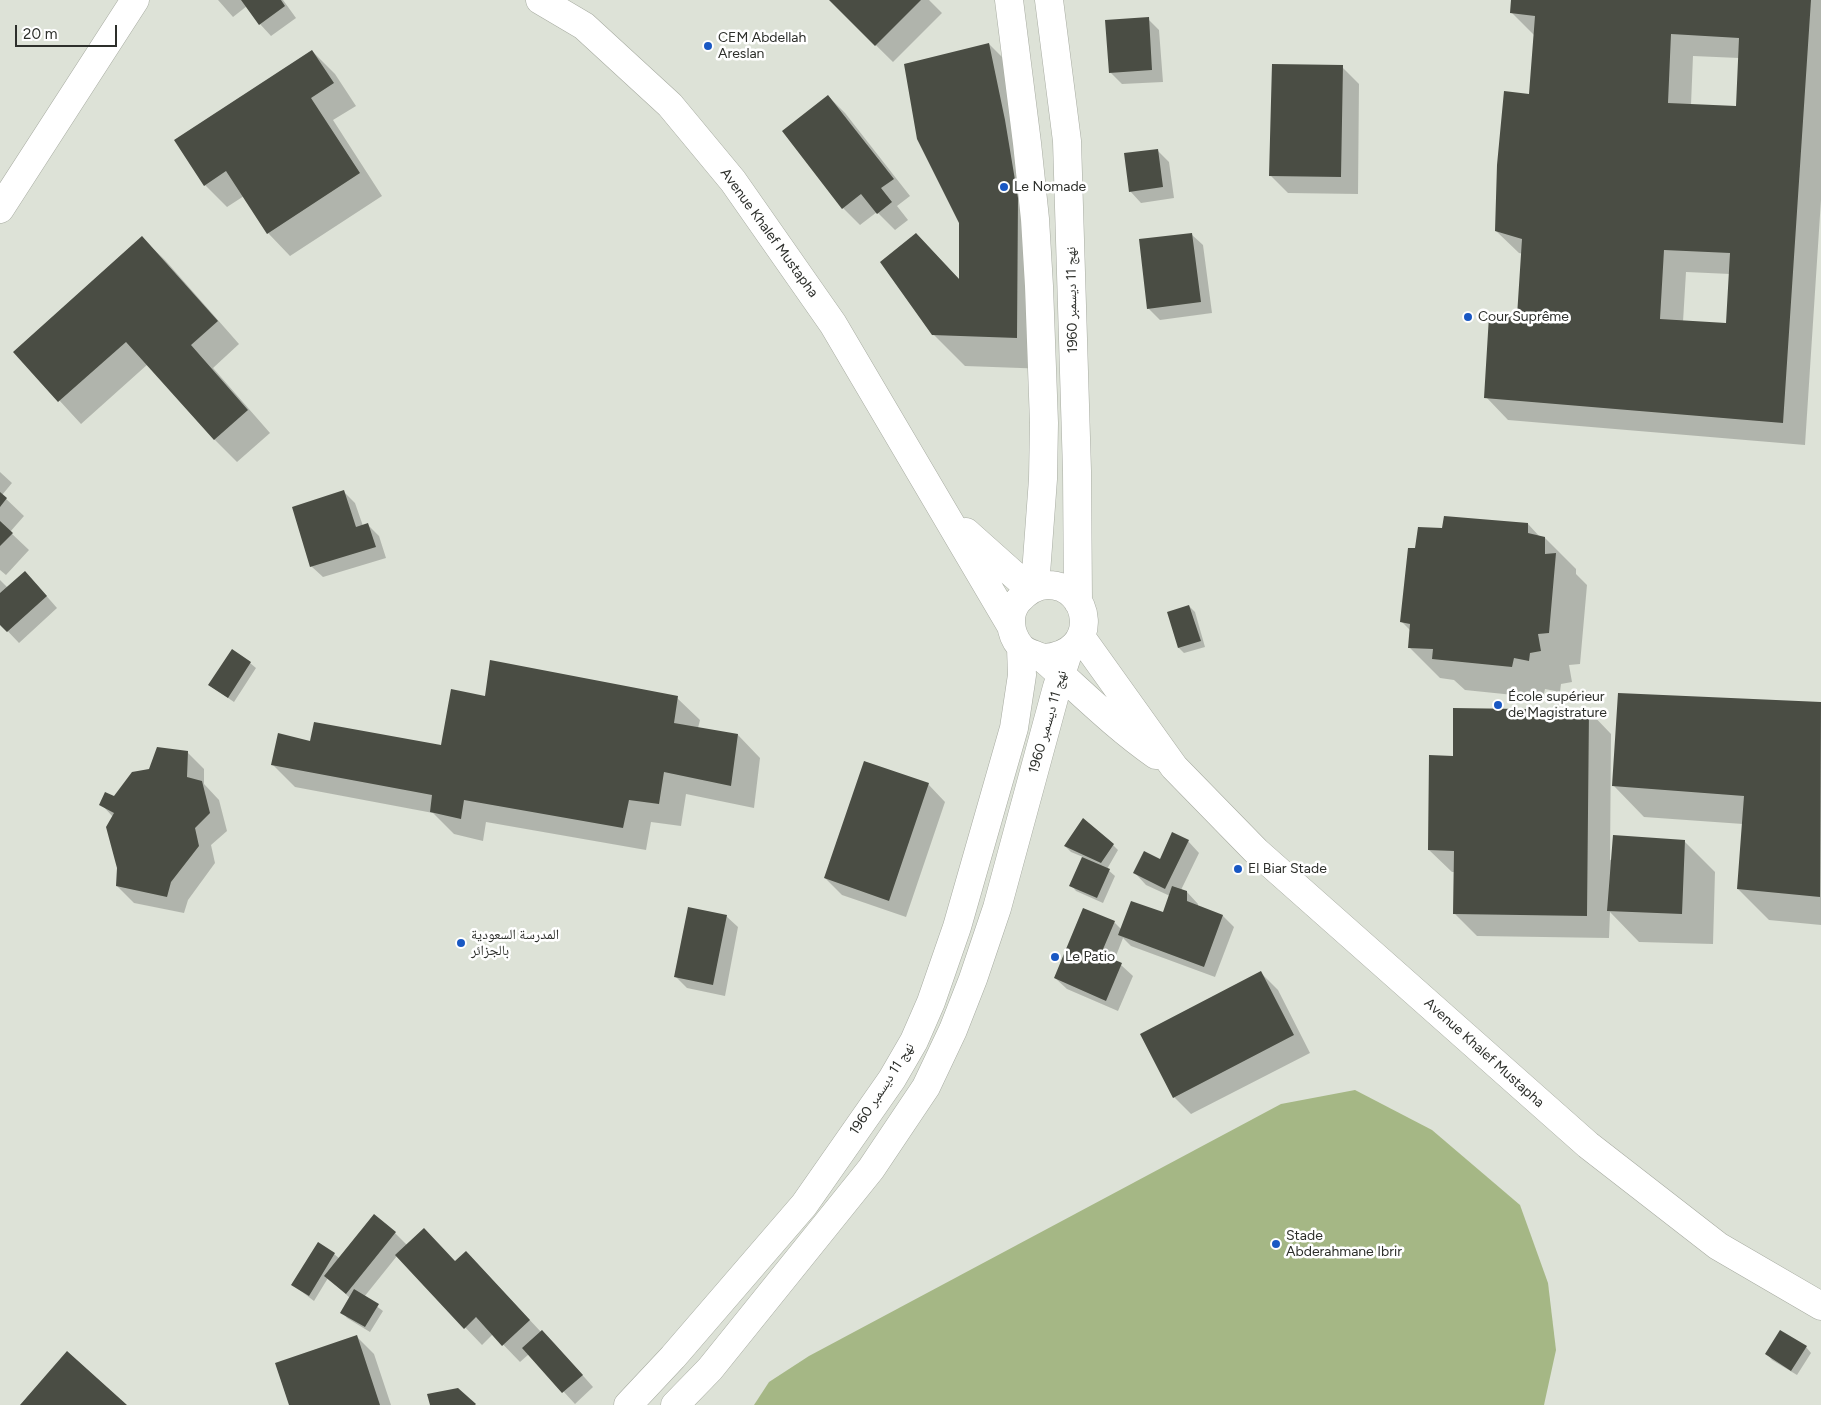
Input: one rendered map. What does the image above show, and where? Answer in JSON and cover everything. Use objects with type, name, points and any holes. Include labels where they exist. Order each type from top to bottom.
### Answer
[{"type":"main road","points":[[0,209],[135,0]]},
{"type":"main road","name":"Avenue Khalef Mustapha","points":[[540,0],[584,26],[670,105],[733,181],[833,324],[945,512],[1048,650],[1130,737],[1174,767]]},
{"type":"main road","points":[[1009,0],[1035,219],[1039,286],[1044,423],[1043,479],[1033,589]]},
{"type":"main road","name":"نهج 11 ديسمبر 1960","points":[[628,1405],[680,1350],[804,1205],[892,1079],[914,1041],[931,1002],[957,927],[1011,736],[1022,675],[1048,650],[1084,625],[1083,613],[1078,602],[1077,471],[1067,141],[1049,0]]},
{"type":"main road","name":"Avenue Khalef Mustapha","points":[[945,512],[972,539],[1033,589]]},
{"type":"main road","points":[[1048,650],[1012,614],[1016,602],[1025,593],[1047,585],[1059,587],[1070,593],[1078,602]]},
{"type":"main road","name":"Avenue Khalef Mustapha","points":[[1048,650],[1101,667],[1174,767],[1256,851],[1588,1146],[1718,1246],[1821,1306]]},
{"type":"main road","name":"نهج 11 ديسمبر 1960","points":[[675,1405],[710,1370],[871,1169],[926,1087],[953,1030],[973,979],[997,908],[1057,686],[1048,650]]},
{"type":"green space","name":"Stade Abderahmane Ibrir","points":[[1355,1090],[1432,1130],[1520,1205],[1548,1283],[1556,1350],[1544,1405],[754,1405],[769,1382],[809,1356],[1281,1104]]},
{"type":"building","points":[[241,0],[281,0],[285,6],[259,25]]},
{"type":"building","points":[[829,0],[921,0],[875,46]]},
{"type":"building","points":[[1511,0],[1811,0],[1783,423],[1484,398],[1489,316],[1517,316],[1522,239],[1495,231],[1497,165],[1504,91],[1529,94],[1535,16],[1510,13]],"holes":[[[1671,34],[1739,38],[1736,106],[1668,103]],[[1664,250],[1730,253],[1726,323],[1660,319]]]},
{"type":"building","points":[[1149,17],[1152,70],[1109,73],[1105,20]]},
{"type":"building","points":[[989,43],[1005,120],[1018,198],[1017,338],[932,335],[880,262],[916,233],[959,279],[959,223],[917,139],[904,64]]},
{"type":"building","points":[[312,50],[334,83],[311,98],[360,173],[267,234],[226,171],[204,186],[174,140]]},
{"type":"building","points":[[1272,64],[1343,65],[1341,177],[1269,176]]},
{"type":"building","points":[[828,95],[894,179],[881,188],[892,202],[877,214],[861,194],[842,209],[782,131]]},
{"type":"building","points":[[1158,149],[1163,187],[1129,192],[1124,153]]},
{"type":"building","points":[[1192,233],[1201,302],[1147,309],[1139,239]]},
{"type":"building","points":[[142,236],[218,321],[191,345],[248,410],[214,440],[126,342],[58,402],[13,352]]},
{"type":"building","points":[[344,490],[356,527],[368,523],[376,547],[310,567],[292,507]]},
{"type":"building","points":[[0,492],[7,498],[0,507]]},
{"type":"building","points":[[1444,516],[1528,523],[1528,533],[1545,537],[1545,554],[1556,553],[1549,633],[1538,634],[1541,651],[1530,653],[1529,661],[1514,658],[1512,667],[1432,659],[1433,649],[1408,648],[1410,624],[1400,622],[1408,548],[1415,548],[1418,527],[1442,528]]},
{"type":"building","points":[[0,521],[13,533],[0,546]]},
{"type":"building","points":[[25,571],[47,596],[7,632],[0,625],[0,593]]},
{"type":"building","points":[[1189,605],[1201,641],[1178,648],[1167,612]]},
{"type":"building","points":[[232,649],[251,662],[228,698],[208,685]]},
{"type":"building","points":[[490,660],[678,696],[674,723],[738,734],[731,786],[664,772],[659,804],[629,800],[623,828],[464,800],[461,819],[430,812],[432,795],[271,765],[278,733],[310,741],[314,722],[441,745],[451,689],[485,696]]},
{"type":"building","points":[[1618,693],[1821,702],[1820,897],[1737,889],[1744,796],[1612,786]]},
{"type":"building","points":[[1453,708],[1589,710],[1587,916],[1453,914],[1454,851],[1428,850],[1429,755],[1453,756]]},
{"type":"building","points":[[157,747],[188,751],[187,777],[202,781],[210,813],[195,828],[199,846],[171,882],[167,897],[116,886],[117,868],[106,827],[114,813],[99,805],[105,792],[114,796],[132,772],[149,769]]},
{"type":"building","points":[[864,761],[929,783],[889,901],[824,878]]},
{"type":"building","points":[[1083,818],[1114,844],[1101,863],[1064,846]]},
{"type":"building","points":[[1172,832],[1189,840],[1165,889],[1133,873],[1144,851],[1160,859]]},
{"type":"building","points":[[1613,835],[1685,840],[1682,914],[1607,911]]},
{"type":"building","points":[[1082,857],[1110,869],[1097,898],[1069,886]]},
{"type":"building","points":[[1172,886],[1187,891],[1187,901],[1223,915],[1204,967],[1118,935],[1131,901],[1163,912]]},
{"type":"building","points":[[688,907],[727,915],[713,985],[674,977]]},
{"type":"building","points":[[1083,908],[1115,921],[1101,954],[1122,963],[1106,1001],[1054,978]]},
{"type":"building","points":[[1261,971],[1294,1035],[1173,1098],[1140,1034]]},
{"type":"building","points":[[374,1214],[396,1232],[346,1294],[324,1276]]},
{"type":"building","points":[[424,1228],[455,1261],[466,1251],[530,1320],[502,1346],[476,1317],[464,1329],[395,1255]]},
{"type":"building","points":[[318,1242],[335,1253],[309,1296],[291,1285]]},
{"type":"building","points":[[354,1289],[379,1304],[365,1327],[340,1313]]},
{"type":"building","points":[[542,1330],[583,1375],[562,1393],[522,1348]]},
{"type":"building","points":[[1780,1330],[1807,1346],[1791,1371],[1765,1354]]},
{"type":"building","points":[[357,1335],[380,1405],[289,1405],[275,1363]]},
{"type":"building","points":[[67,1351],[127,1405],[20,1405]]},
{"type":"building","points":[[458,1388],[476,1404],[430,1405],[427,1394]]},
{"type":"place","name":"CEM Abdellah Areslan","points":[[708,46]]},
{"type":"place","name":"Le Nomade","points":[[1004,187]]},
{"type":"place","name":"Cour Suprême","points":[[1468,317]]},
{"type":"place","name":"École supérieur de Magistrature","points":[[1498,705]]},
{"type":"place","name":"El Biar Stade","points":[[1238,869]]},
{"type":"place","name":"المدرسة السعودية بالجزائر","points":[[461,943]]},
{"type":"place","name":"Le Patio","points":[[1055,957]]},
{"type":"place","name":"Stade Abderahmane Ibrir","points":[[1276,1244]]}]
